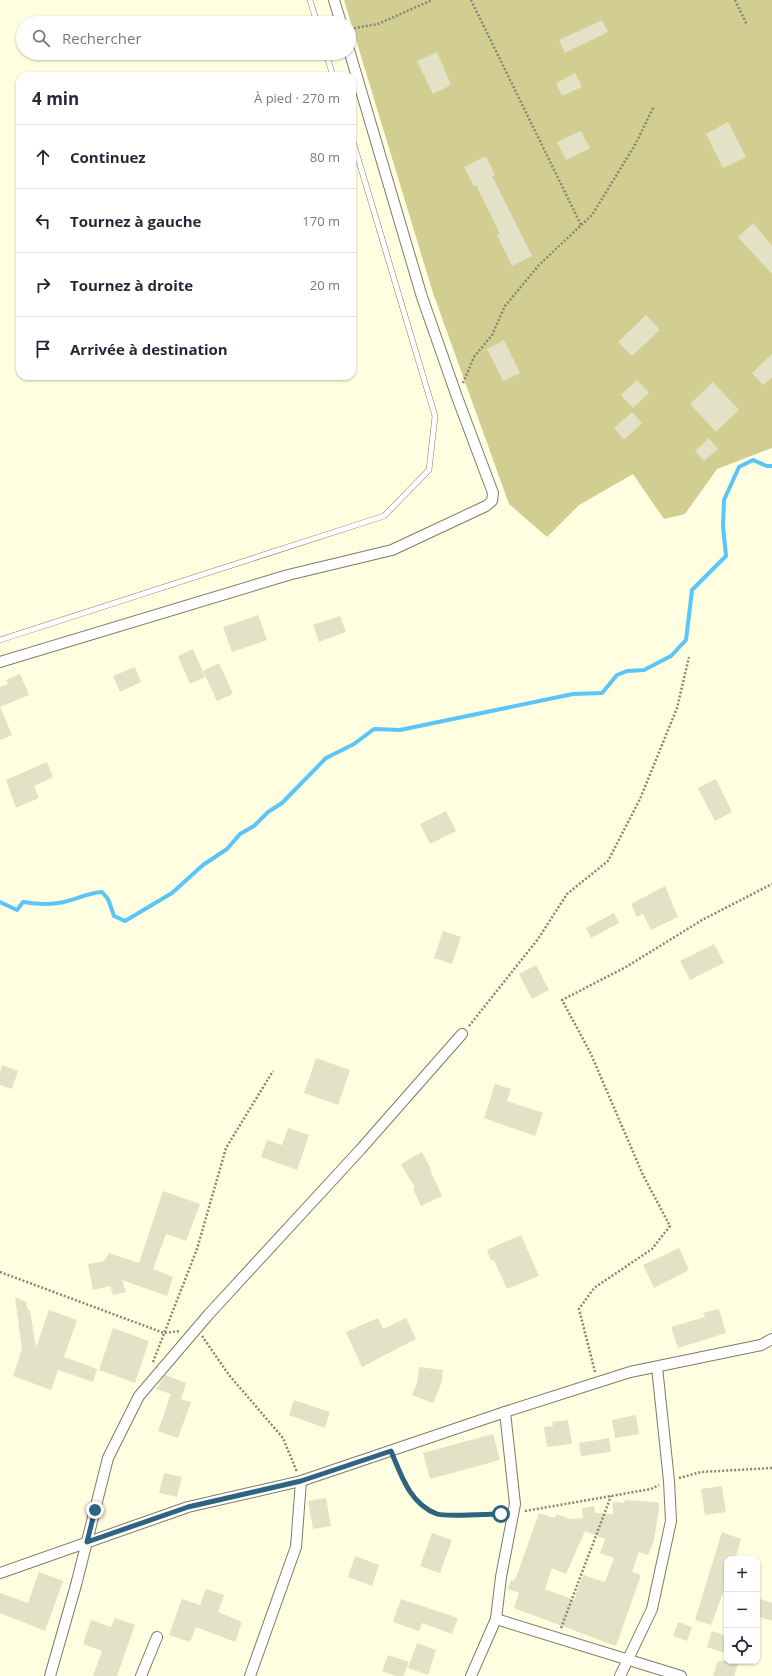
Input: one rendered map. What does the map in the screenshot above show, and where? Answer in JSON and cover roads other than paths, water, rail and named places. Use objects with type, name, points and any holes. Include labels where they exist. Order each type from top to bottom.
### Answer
[{"type":"street","points":[[334,0],[339,16]]},
{"type":"street","points":[[352,60],[356,72]]},
{"type":"street","points":[[0,662],[288,575],[392,550],[486,506],[492,501],[493,493],[422,297],[356,74]]},
{"type":"street","points":[[50,1676],[87,1542],[108,1458],[139,1396],[197,1328],[360,1150],[462,1034]]},
{"type":"street","points":[[0,1573],[188,1507],[301,1481],[505,1412],[630,1372],[762,1346],[772,1339]]},
{"type":"street","points":[[620,1676],[652,1609],[671,1520],[669,1481],[658,1367]]},
{"type":"street","points":[[471,1676],[496,1619],[501,1577],[515,1504],[505,1412]]},
{"type":"street","points":[[250,1676],[296,1547],[301,1481]]},
{"type":"street","points":[[496,1619],[681,1676]]},
{"type":"street","points":[[141,1676],[158,1637]]},
{"type":"lane","points":[[310,0],[315,16]]},
{"type":"lane","points":[[328,60],[332,72]]},
{"type":"lane","points":[[0,640],[384,516],[429,470],[435,416],[356,151]]},
{"type":"waterway","points":[[0,902],[17,910],[23,902],[54,904],[102,892],[108,899],[114,916],[125,921],[172,893],[203,865],[227,849],[240,834],[254,826],[268,812],[282,803],[326,758],[354,744],[374,729],[400,730],[573,694],[602,693],[617,675],[627,671],[644,670],[671,656],[686,640],[692,590],[726,556],[723,526],[724,500],[739,467],[753,460],[767,466],[772,466]]}]
